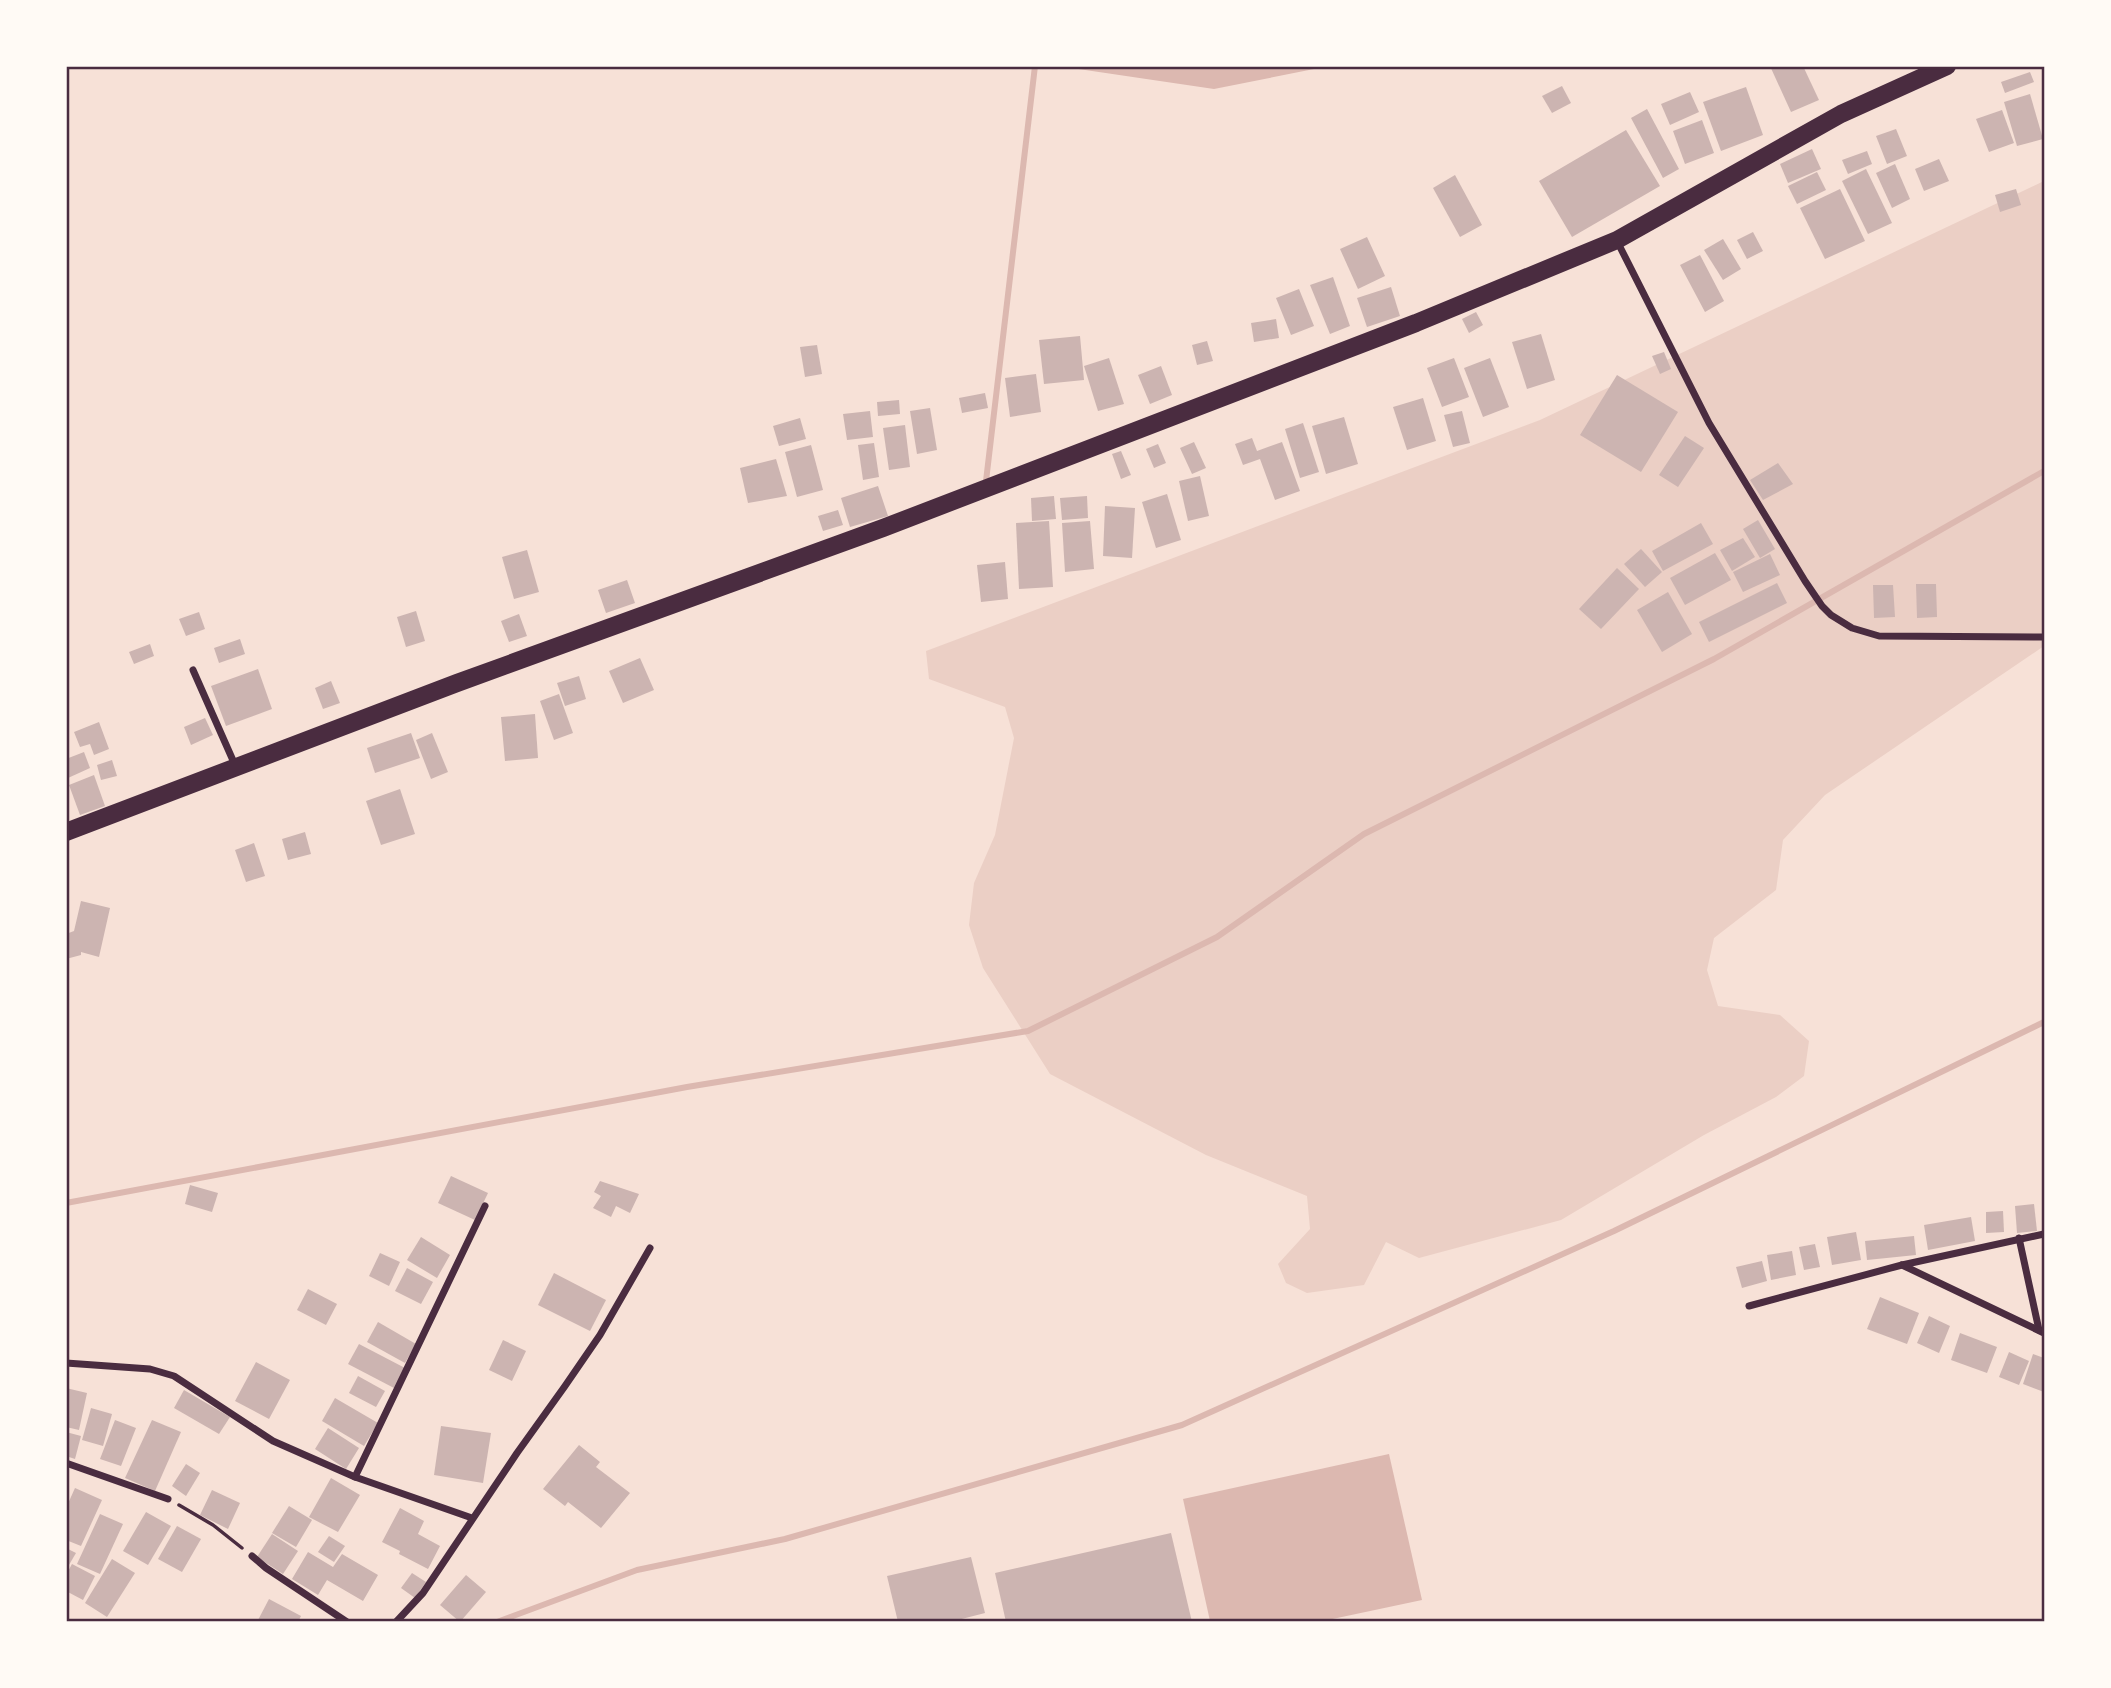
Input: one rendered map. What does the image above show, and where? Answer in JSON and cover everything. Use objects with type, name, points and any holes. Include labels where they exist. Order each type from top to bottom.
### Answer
[{"type":"main road","points":[[66,831],[1147,429],[1416,323],[1617,240],[1841,114],[1947,66]]},
{"type":"street","points":[[1617,240],[1709,423],[1822,606],[1852,628],[1880,636],[2045,637]]},
{"type":"street","points":[[193,670],[235,766]]},
{"type":"street","points":[[355,1478],[485,1206]]},
{"type":"street","points":[[1749,1307],[1902,1265],[2045,1234]]},
{"type":"street","points":[[2019,1238],[2042,1332]]},
{"type":"street","points":[[396,1622],[422,1593],[600,1335],[650,1248]]},
{"type":"street","points":[[1902,1265],[2042,1332]]},
{"type":"street","points":[[66,1363],[150,1369],[174,1376],[273,1441],[355,1478],[472,1518]]},
{"type":"street","points":[[66,1463],[168,1500]]},
{"type":"street","points":[[252,1556],[347,1622]]},
{"type":"path","points":[[168,1500],[213,1525],[252,1556]]},
{"type":"shaded area","points":[[1324,66],[1214,89],[1065,67]]},
{"type":"shaded area","points":[[2044,181],[2044,646],[1825,795],[1783,840],[1776,890],[1714,938],[1707,970],[1718,1006],[1780,1015],[1809,1041],[1804,1076],[1776,1097],[1704,1135],[1561,1220],[1419,1258],[1386,1242],[1364,1285],[1307,1293],[1286,1283],[1278,1264],[1310,1229],[1307,1196],[1206,1155],[1050,1074],[983,968],[969,925],[974,883],[995,835],[1014,738],[1005,707],[929,679],[926,651],[1540,420]]},
{"type":"shaded area","points":[[1389,1454],[1422,1600],[1323,1621],[1210,1621],[1183,1499]]},
{"type":"building","points":[[1770,66],[1803,66],[1819,100],[1791,112]]},
{"type":"building","points":[[2030,72],[2034,82],[2005,93],[2001,82]]},
{"type":"building","points":[[1562,86],[1571,103],[1552,113],[1542,96]]},
{"type":"building","points":[[1746,87],[1763,135],[1721,151],[1703,102]]},
{"type":"building","points":[[1690,92],[1699,112],[1670,125],[1661,104]]},
{"type":"building","points":[[2030,94],[2043,139],[2017,146],[2004,102]]},
{"type":"building","points":[[1647,109],[1679,169],[1663,178],[1631,118]]},
{"type":"building","points":[[2002,110],[2014,143],[1989,152],[1976,119]]},
{"type":"building","points":[[1702,120],[1714,153],[1685,164],[1673,131]]},
{"type":"building","points":[[1896,129],[1907,156],[1887,164],[1876,136]]},
{"type":"building","points":[[1626,130],[1660,186],[1572,237],[1539,181]]},
{"type":"building","points":[[1812,149],[1821,169],[1788,183],[1780,164]]},
{"type":"building","points":[[1867,151],[1872,164],[1848,174],[1842,160]]},
{"type":"building","points":[[1939,159],[1949,181],[1924,191],[1915,169]]},
{"type":"building","points":[[1895,164],[1910,199],[1892,208],[1876,173]]},
{"type":"building","points":[[1866,169],[1892,223],[1868,234],[1842,181]]},
{"type":"building","points":[[1817,172],[1826,190],[1797,204],[1788,186]]},
{"type":"building","points":[[1455,175],[1482,225],[1460,237],[1433,188]]},
{"type":"building","points":[[1840,189],[1865,241],[1825,259],[1800,208]]},
{"type":"building","points":[[2016,189],[2021,205],[2000,212],[1995,195]]},
{"type":"building","points":[[1753,232],[1763,251],[1747,259],[1737,240]]},
{"type":"building","points":[[1367,237],[1385,276],[1358,289],[1340,249]]},
{"type":"building","points":[[1723,239],[1741,269],[1723,280],[1704,250]]},
{"type":"building","points":[[1700,255],[1724,301],[1705,312],[1680,265]]},
{"type":"building","points":[[1333,277],[1350,326],[1330,334],[1310,285]]},
{"type":"building","points":[[1391,287],[1400,316],[1367,327],[1357,298]]},
{"type":"building","points":[[1299,289],[1314,326],[1291,335],[1276,298]]},
{"type":"building","points":[[1476,312],[1483,325],[1469,333],[1462,319]]},
{"type":"building","points":[[1276,319],[1279,338],[1254,342],[1251,323]]},
{"type":"building","points":[[1541,334],[1555,380],[1527,389],[1512,342]]},
{"type":"building","points":[[1080,336],[1084,380],[1044,384],[1039,340]]},
{"type":"building","points":[[1207,341],[1213,361],[1197,365],[1192,345]]},
{"type":"building","points":[[817,345],[822,374],[805,377],[800,347]]},
{"type":"building","points":[[1664,352],[1671,369],[1660,374],[1652,356]]},
{"type":"building","points":[[1109,358],[1124,404],[1098,411],[1084,366]]},
{"type":"building","points":[[1454,358],[1469,397],[1442,407],[1427,368]]},
{"type":"building","points":[[1490,358],[1509,407],[1483,417],[1464,368]]},
{"type":"building","points":[[1161,366],[1172,395],[1150,404],[1138,375]]},
{"type":"building","points":[[1036,374],[1041,412],[1010,417],[1005,378]]},
{"type":"building","points":[[1617,375],[1678,412],[1641,472],[1580,435]]},
{"type":"building","points":[[985,393],[988,408],[962,413],[959,398]]},
{"type":"building","points":[[1423,398],[1436,441],[1407,450],[1393,407]]},
{"type":"building","points":[[899,400],[900,414],[878,416],[877,402]]},
{"type":"building","points":[[930,408],[937,450],[917,454],[910,411]]},
{"type":"building","points":[[870,411],[873,437],[847,440],[843,414]]},
{"type":"building","points":[[1462,411],[1470,443],[1453,447],[1444,415]]},
{"type":"building","points":[[1344,417],[1358,464],[1326,474],[1312,426]]},
{"type":"building","points":[[800,418],[806,439],[779,446],[773,426]]},
{"type":"building","points":[[1303,423],[1319,472],[1300,478],[1285,429]]},
{"type":"building","points":[[905,425],[910,467],[889,470],[883,428]]},
{"type":"building","points":[[1685,436],[1704,448],[1678,487],[1659,475]]},
{"type":"building","points":[[1252,438],[1257,451],[1282,442],[1300,491],[1275,500],[1260,459],[1243,465],[1235,444]]},
{"type":"building","points":[[1194,442],[1206,468],[1192,474],[1180,448]]},
{"type":"building","points":[[874,443],[879,477],[863,480],[858,445]]},
{"type":"building","points":[[1158,444],[1166,463],[1154,468],[1146,449]]},
{"type":"building","points":[[811,445],[823,490],[797,497],[785,452]]},
{"type":"building","points":[[1121,451],[1131,475],[1121,479],[1112,454]]},
{"type":"building","points":[[776,459],[787,496],[748,503],[740,468]]},
{"type":"building","points":[[1778,463],[1793,484],[1763,500],[1750,480]]},
{"type":"building","points":[[1200,476],[1209,516],[1188,521],[1179,481]]},
{"type":"building","points":[[878,486],[888,516],[850,527],[841,498]]},
{"type":"building","points":[[1167,494],[1181,540],[1156,548],[1142,502]]},
{"type":"building","points":[[1054,496],[1056,519],[1032,521],[1031,498]]},
{"type":"building","points":[[1087,496],[1088,518],[1062,520],[1060,498]]},
{"type":"building","points":[[1105,506],[1135,508],[1132,558],[1103,556]]},
{"type":"building","points":[[838,510],[843,525],[823,531],[818,516]]},
{"type":"building","points":[[1758,520],[1775,549],[1760,558],[1743,529]]},
{"type":"building","points":[[1049,521],[1053,587],[1019,589],[1016,523]]},
{"type":"building","points":[[1090,521],[1094,569],[1065,572],[1062,523]]},
{"type":"building","points":[[1701,523],[1713,544],[1663,571],[1652,551]]},
{"type":"building","points":[[1743,538],[1755,557],[1732,571],[1720,550]]},
{"type":"building","points":[[1641,549],[1662,572],[1645,587],[1624,564]]},
{"type":"building","points":[[527,550],[539,592],[514,599],[502,557]]},
{"type":"building","points":[[1715,553],[1731,580],[1685,605],[1670,578]]},
{"type":"building","points":[[1770,554],[1780,575],[1743,592],[1733,572]]},
{"type":"building","points":[[1005,562],[1008,599],[981,602],[977,565]]},
{"type":"building","points":[[1617,568],[1639,589],[1601,629],[1579,609]]},
{"type":"building","points":[[627,580],[635,603],[606,613],[598,590]]},
{"type":"building","points":[[1777,583],[1787,603],[1709,642],[1699,622]]},
{"type":"building","points":[[1916,584],[1936,584],[1937,617],[1917,618]]},
{"type":"building","points":[[1873,585],[1893,585],[1895,617],[1874,618]]},
{"type":"building","points":[[1668,592],[1692,634],[1662,652],[1637,610]]},
{"type":"building","points":[[416,611],[425,641],[406,647],[397,617]]},
{"type":"building","points":[[199,612],[205,629],[186,636],[179,619]]},
{"type":"building","points":[[519,614],[527,636],[509,642],[501,621]]},
{"type":"building","points":[[240,639],[245,654],[219,663],[214,648]]},
{"type":"building","points":[[150,644],[154,656],[134,664],[129,652]]},
{"type":"building","points":[[640,658],[654,690],[623,703],[609,671]]},
{"type":"building","points":[[258,669],[272,709],[226,726],[211,686]]},
{"type":"building","points":[[579,676],[586,699],[565,706],[557,683]]},
{"type":"building","points":[[331,681],[340,703],[323,709],[315,688]]},
{"type":"building","points":[[559,694],[573,733],[554,740],[540,701]]},
{"type":"building","points":[[535,714],[538,758],[505,761],[501,717]]},
{"type":"building","points":[[205,718],[213,735],[191,745],[184,727]]},
{"type":"building","points":[[99,722],[109,749],[94,755],[90,744],[80,747],[74,732]]},
{"type":"building","points":[[411,733],[420,758],[375,773],[367,748]]},
{"type":"building","points":[[432,733],[448,772],[431,779],[416,740]]},
{"type":"building","points":[[84,752],[90,768],[68,778],[66,759]]},
{"type":"building","points":[[112,760],[117,776],[101,780],[97,765]]},
{"type":"building","points":[[94,775],[105,806],[80,815],[69,785]]},
{"type":"building","points":[[400,789],[415,834],[381,845],[366,801]]},
{"type":"building","points":[[305,832],[311,854],[288,860],[282,839]]},
{"type":"building","points":[[254,843],[265,876],[246,882],[235,850]]},
{"type":"building","points":[[81,901],[110,908],[99,957],[81,952],[81,955],[66,959],[66,934],[74,931]]},
{"type":"building","points":[[451,1176],[488,1193],[475,1220],[438,1203]]},
{"type":"building","points":[[600,1181],[639,1194],[630,1213],[616,1206],[611,1217],[593,1208],[601,1196],[594,1192]]},
{"type":"building","points":[[190,1185],[218,1193],[212,1212],[185,1204]]},
{"type":"building","points":[[2034,1204],[2037,1231],[2017,1233],[2015,1206]]},
{"type":"building","points":[[2003,1211],[2004,1232],[1986,1233],[1986,1212]]},
{"type":"building","points":[[1971,1217],[1975,1241],[1928,1250],[1924,1225]]},
{"type":"building","points":[[1856,1232],[1861,1260],[1832,1265],[1827,1237]]},
{"type":"building","points":[[1914,1236],[1916,1255],[1867,1260],[1865,1241]]},
{"type":"building","points":[[421,1237],[450,1255],[437,1278],[407,1260]]},
{"type":"building","points":[[1815,1244],[1820,1267],[1804,1270],[1799,1247]]},
{"type":"building","points":[[1792,1251],[1796,1275],[1771,1280],[1767,1255]]},
{"type":"building","points":[[380,1253],[400,1262],[389,1286],[369,1276]]},
{"type":"building","points":[[1762,1261],[1767,1281],[1742,1288],[1736,1267]]},
{"type":"building","points":[[407,1268],[433,1282],[421,1304],[395,1291]]},
{"type":"building","points":[[554,1273],[606,1300],[590,1331],[538,1305]]},
{"type":"building","points":[[308,1289],[337,1304],[326,1325],[297,1310]]},
{"type":"building","points":[[1880,1297],[1919,1313],[1907,1344],[1867,1329]]},
{"type":"building","points":[[1929,1316],[1950,1326],[1939,1353],[1917,1343]]},
{"type":"building","points":[[378,1322],[416,1344],[405,1363],[367,1342]]},
{"type":"building","points":[[1960,1333],[1997,1347],[1987,1373],[1951,1360]]},
{"type":"building","points":[[503,1340],[526,1351],[512,1381],[489,1370]]},
{"type":"building","points":[[359,1344],[405,1368],[394,1388],[348,1364]]},
{"type":"building","points":[[2009,1352],[2029,1361],[2019,1385],[1999,1377]]},
{"type":"building","points":[[2033,1354],[2044,1358],[2044,1392],[2023,1384]]},
{"type":"building","points":[[256,1362],[290,1380],[269,1419],[235,1401]]},
{"type":"building","points":[[358,1376],[385,1391],[376,1407],[349,1393]]},
{"type":"building","points":[[66,1388],[87,1393],[79,1430],[66,1427]]},
{"type":"building","points":[[184,1390],[230,1417],[219,1434],[174,1408]]},
{"type":"building","points":[[335,1398],[378,1423],[364,1446],[322,1421]]},
{"type":"building","points":[[91,1408],[112,1414],[103,1446],[82,1440]]},
{"type":"building","points":[[115,1420],[136,1428],[121,1466],[100,1459]]},
{"type":"building","points":[[152,1420],[181,1432],[155,1491],[125,1478]]},
{"type":"building","points":[[441,1426],[491,1433],[483,1483],[434,1475]]},
{"type":"building","points":[[328,1428],[359,1448],[346,1469],[315,1449]]},
{"type":"building","points":[[66,1432],[81,1436],[75,1459],[66,1456]]},
{"type":"building","points":[[579,1445],[600,1462],[596,1467],[630,1493],[601,1528],[568,1502],[565,1506],[543,1489]]},
{"type":"building","points":[[186,1464],[200,1473],[186,1496],[172,1486]]},
{"type":"building","points":[[331,1478],[360,1495],[338,1532],[309,1517]]},
{"type":"building","points":[[75,1488],[102,1500],[81,1546],[66,1540],[66,1508]]},
{"type":"building","points":[[212,1490],[240,1503],[228,1529],[200,1515]]},
{"type":"building","points":[[289,1506],[312,1520],[296,1547],[272,1533]]},
{"type":"building","points":[[400,1508],[424,1521],[418,1534],[440,1546],[428,1569],[382,1542]]},
{"type":"building","points":[[146,1512],[171,1526],[148,1565],[123,1551]]},
{"type":"building","points":[[100,1514],[123,1524],[100,1574],[77,1564]]},
{"type":"building","points":[[177,1526],[201,1539],[182,1572],[158,1559]]},
{"type":"building","points":[[1171,1533],[1192,1622],[1006,1622],[995,1573]]},
{"type":"building","points":[[272,1534],[298,1551],[283,1574],[257,1557]]},
{"type":"building","points":[[329,1536],[345,1546],[334,1562],[318,1552]]},
{"type":"building","points":[[66,1548],[76,1553],[66,1570]]},
{"type":"building","points":[[308,1552],[333,1567],[342,1554],[378,1575],[363,1601],[327,1580],[318,1595],[292,1579]]},
{"type":"building","points":[[971,1557],[985,1613],[950,1622],[898,1622],[887,1576]]},
{"type":"building","points":[[112,1559],[135,1573],[107,1617],[85,1603]]},
{"type":"building","points":[[72,1564],[95,1576],[83,1600],[66,1591],[66,1575]]},
{"type":"building","points":[[412,1573],[426,1582],[415,1598],[401,1588]]},
{"type":"building","points":[[466,1575],[486,1592],[460,1622],[440,1605]]},
{"type":"building","points":[[269,1599],[301,1616],[298,1622],[257,1622]]},
{"type":"waterway","points":[[986,481],[1035,66]]},
{"type":"waterway","points":[[66,1203],[687,1087],[1028,1031],[1217,937],[1364,834],[1714,659],[2044,471]]},
{"type":"waterway","points":[[497,1622],[637,1570],[785,1539],[1182,1425],[1614,1231],[2044,1022]]}]
